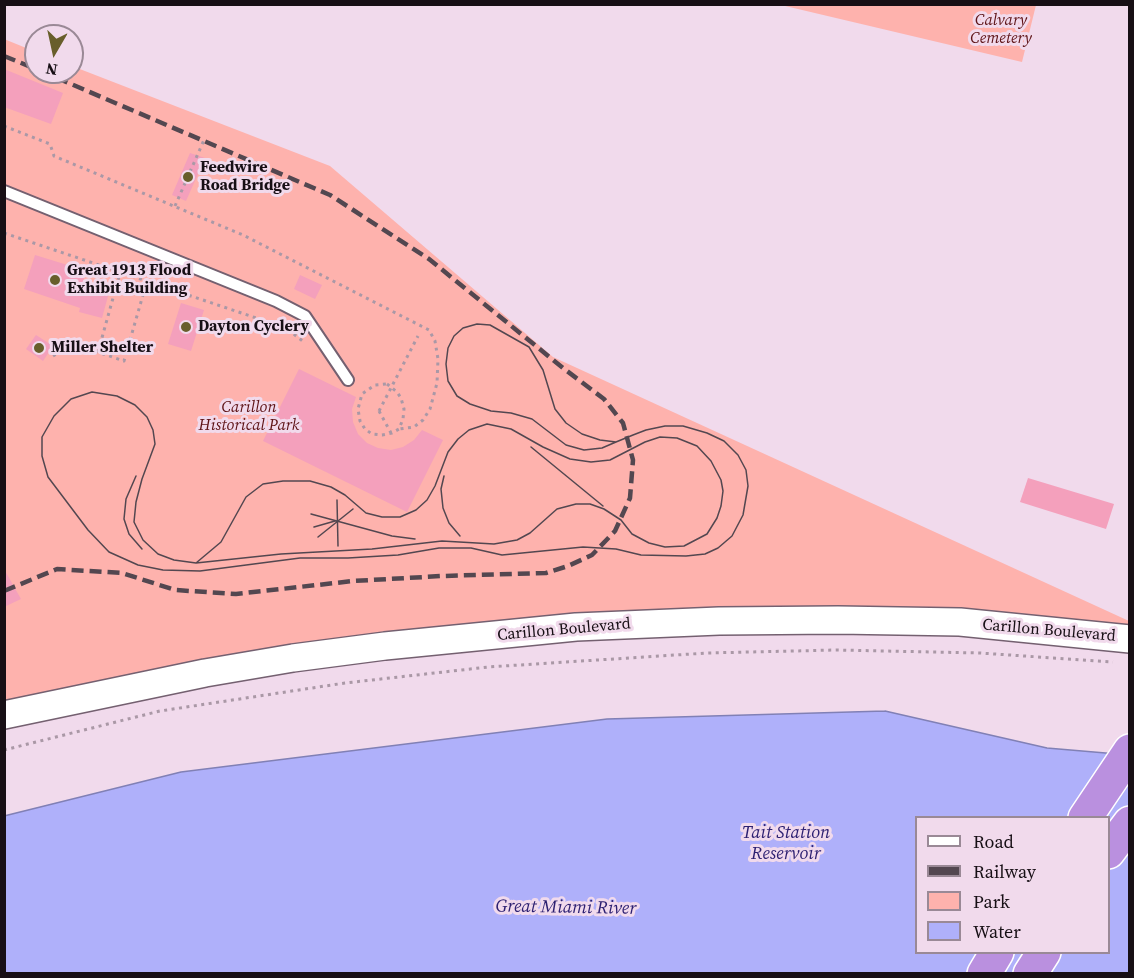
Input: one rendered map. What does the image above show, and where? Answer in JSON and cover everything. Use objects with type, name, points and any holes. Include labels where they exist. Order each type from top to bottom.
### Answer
[{"type":"highway","points":[[1086,816],[1130,751]]},
{"type":"highway","points":[[1110,849],[1130,823]]},
{"type":"highway","points":[[984,974],[996,954]]},
{"type":"highway","points":[[1030,974],[1043,954]]},
{"type":"street","name":"Carillon Boulevard","points":[[4,715],[205,673],[293,658],[385,646],[576,627],[696,621],[960,622],[1124,650]]},
{"type":"lane","points":[[4,191],[276,301],[305,316],[348,380]]},
{"type":"path","points":[[4,126],[50,144],[54,156],[243,235],[429,330],[435,341],[438,359],[437,383],[430,409],[423,420],[414,427],[382,435],[372,434],[360,421],[358,409],[362,394],[375,385],[387,384],[397,392],[404,409],[399,429]]},
{"type":"path","points":[[176,206],[204,140]]},
{"type":"path","points":[[4,233],[286,328],[309,346]]},
{"type":"path","points":[[46,255],[49,248]]},
{"type":"path","points":[[98,352],[120,272]]},
{"type":"path","points":[[53,356],[68,347],[86,348],[124,361],[147,281]]},
{"type":"path","points":[[194,304],[196,298]]},
{"type":"path","points":[[392,433],[379,411],[418,336]]},
{"type":"path","points":[[348,380],[362,394]]},
{"type":"path","points":[[4,750],[160,711],[345,684],[488,667],[707,653],[836,650],[980,653],[1124,650]]},
{"type":"green space","name":"Calvary Cemetery","points":[[781,5],[1036,5],[1022,62]]},
{"type":"green space","name":"Carillon Historical Park","points":[[4,39],[24,47],[24,84],[84,84],[84,71],[330,166],[553,357],[1129,621],[1129,624],[1115,637],[576,627],[5,715]]},
{"type":"water","name":"Tait Station Reservoir","points":[[885,711],[1047,748],[1129,755],[1129,973],[5,973],[4,816],[181,772],[607,719]]},
{"type":"building","points":[[4,69],[24,77],[24,84],[41,84],[63,93],[51,124],[4,107]]},
{"type":"building","name":"Feedwire Road Bridge","points":[[190,153],[205,158],[186,201],[172,195]]},
{"type":"building","name":"Great 1913 Flood Exhibit Building","points":[[35,255],[87,271],[83,281],[110,289],[102,318],[79,312],[80,308],[24,289]]},
{"type":"building","points":[[300,275],[322,285],[315,299],[294,289]]},
{"type":"building","name":"Dayton Cyclery","points":[[181,303],[204,310],[191,351],[168,344]]},
{"type":"building","name":"Miller Shelter","points":[[36,335],[53,346],[43,361],[26,349]]},
{"type":"building","points":[[299,369],[356,397],[352,409],[353,422],[358,434],[367,443],[391,450],[403,447],[414,440],[422,430],[443,440],[407,512],[263,441]]},
{"type":"building","points":[[1028,478],[1114,504],[1106,529],[1020,502]]},
{"type":"building","points":[[4,569],[21,599],[4,607]]},
{"type":"tram line","points":[[196,563],[221,542],[246,497],[263,484],[310,481],[331,487],[345,495],[366,513],[382,517],[400,517],[416,510],[427,500],[448,452],[458,439],[469,430],[487,424],[511,429],[570,459],[591,462],[610,460],[660,437],[677,438],[697,446],[711,461],[721,480],[723,491],[717,518],[707,534],[684,546],[665,547],[649,543],[632,534],[621,520],[604,509],[590,504],[576,504],[557,509],[530,533],[517,540],[494,544],[442,541],[196,563],[174,560],[158,554],[143,540],[134,522],[142,479],[155,444],[153,430],[147,417],[135,405],[117,396],[92,392],[71,399],[54,416],[42,437],[42,456],[48,477],[88,530],[109,552],[138,565],[163,570],[200,571],[300,558],[398,555],[439,548],[471,548],[502,555],[583,547],[616,549],[641,555],[686,556],[705,554],[718,548],[732,536],[743,515],[748,486],[746,470],[738,455],[724,441],[683,426],[665,426],[646,430],[602,448],[584,450],[566,445],[532,419],[511,413],[491,411],[470,404],[457,396],[448,381],[446,364],[448,348],[454,336],[463,328],[477,324],[490,325],[529,347],[543,370],[555,409],[566,423],[582,434],[616,442]]},
{"type":"tram line","points":[[531,447],[603,506]]},
{"type":"tram line","points":[[136,476],[126,499],[124,519],[129,534],[142,549]]},
{"type":"tram line","points":[[444,476],[441,489],[443,508],[449,523],[460,536]]},
{"type":"tram line","points":[[337,500],[338,546]]},
{"type":"tram line","points":[[318,537],[353,509]]},
{"type":"tram line","points":[[311,514],[392,536],[415,539]]},
{"type":"tram line","points":[[314,527],[335,521]]},
{"type":"railway","points":[[4,56],[24,64]]},
{"type":"railway","points":[[4,591],[57,569],[122,573],[175,590],[236,594],[353,581],[546,573],[592,555],[615,531],[630,498],[633,460],[623,423],[604,399],[429,259],[330,195],[71,84]]},
{"type":"place","name":"Feedwire Road Bridge","points":[[188,177]]},
{"type":"place","name":"Great 1913 Flood Exhibit Building","points":[[55,280]]},
{"type":"place","name":"Dayton Cyclery","points":[[186,327]]},
{"type":"place","name":"Miller Shelter","points":[[39,348]]},
{"type":"water label","name":"Great Miami River","points":[[566,908]]}]
